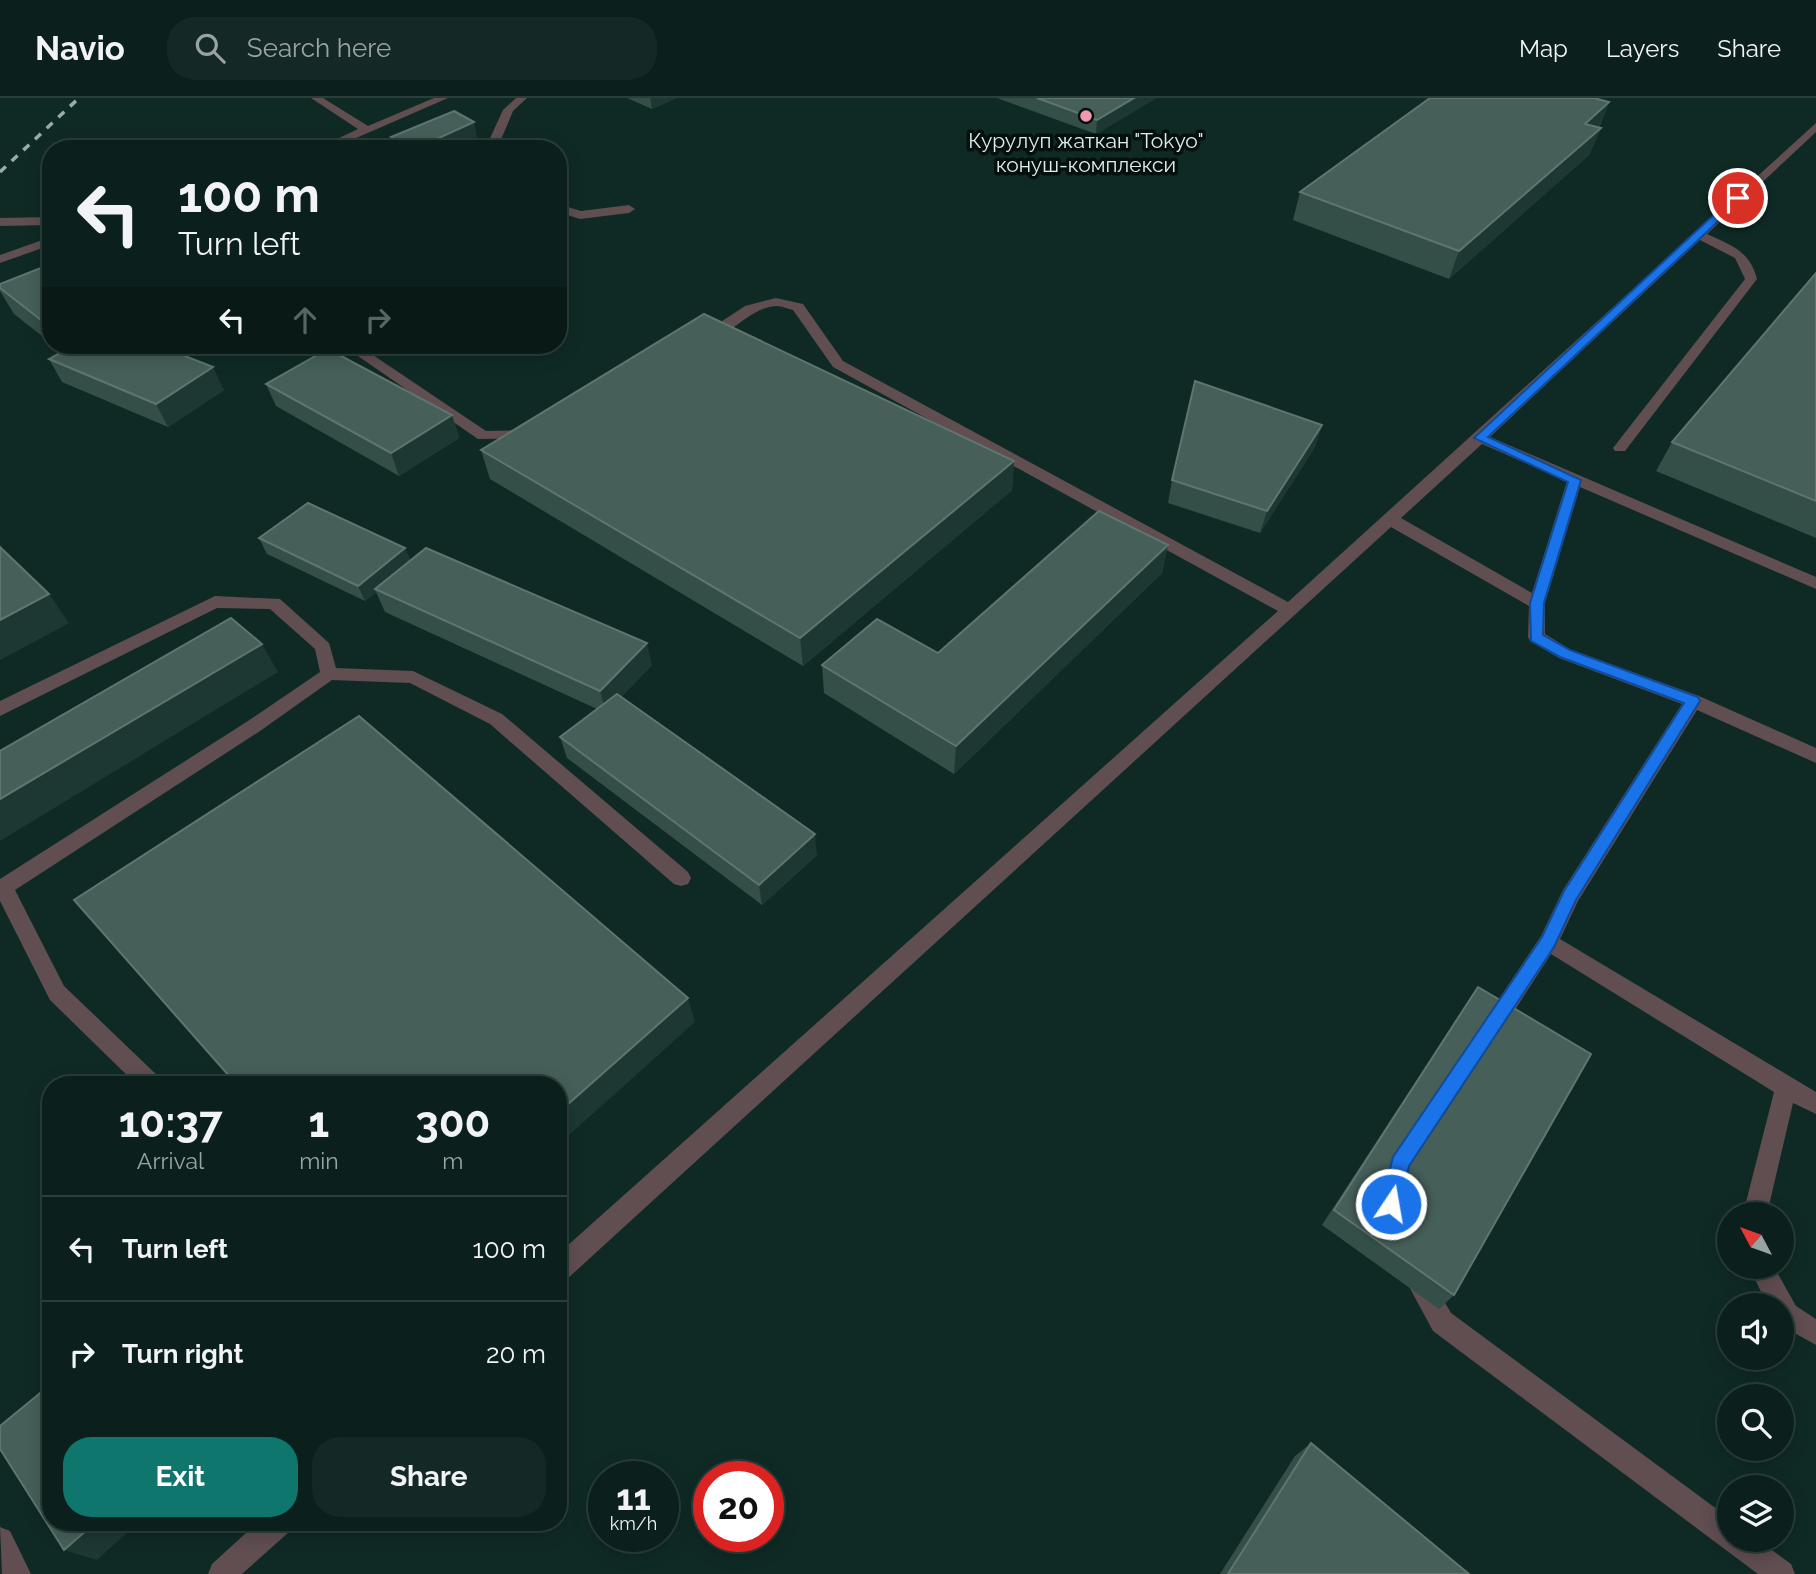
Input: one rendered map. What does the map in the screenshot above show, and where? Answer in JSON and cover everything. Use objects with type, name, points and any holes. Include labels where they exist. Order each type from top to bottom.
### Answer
[{"type":"lane","points":[[316,98],[367,130]]},
{"type":"lane","points":[[343,140],[443,98]]},
{"type":"lane","points":[[495,140],[508,110],[522,98]]},
{"type":"lane","points":[[567,1262],[1480,438],[1816,125]]},
{"type":"lane","points":[[567,211],[580,215],[629,209]]},
{"type":"lane","points":[[0,222],[42,221]]},
{"type":"lane","points":[[1620,448],[1751,279],[1748,263],[1739,253],[1699,234]]},
{"type":"lane","points":[[0,259],[42,244]]},
{"type":"lane","points":[[694,346],[750,309],[776,302],[799,307],[838,364],[1289,610]]},
{"type":"lane","points":[[362,354],[482,436],[531,434],[543,429]]},
{"type":"lane","points":[[1480,438],[1816,583]]},
{"type":"lane","points":[[1575,480],[1537,603],[1536,637],[1565,654],[1693,701],[1816,756]]},
{"type":"lane","points":[[1390,519],[1537,603]]},
{"type":"lane","points":[[0,709],[215,602],[274,603],[323,647],[329,674]]},
{"type":"lane","points":[[143,1076],[57,993],[1,888],[254,726],[329,674],[413,677],[496,719],[681,878]]},
{"type":"lane","points":[[1478,1047],[1548,942],[1570,896],[1693,701]]},
{"type":"lane","points":[[1548,942],[1816,1104]]},
{"type":"lane","points":[[1758,1202],[1786,1087]]},
{"type":"lane","points":[[1409,1264],[1442,1322],[1717,1526]]},
{"type":"lane","points":[[1768,1279],[1787,1315],[1816,1333]]},
{"type":"lane","points":[[222,1574],[269,1531]]},
{"type":"lane","points":[[0,1541],[18,1574]]},
{"type":"lane","points":[[1751,1552],[1781,1574]]},
{"type":"building","points":[[1037,98],[1134,98],[1097,120]]},
{"type":"building","points":[[1430,98],[1594,98],[1609,102],[1585,124],[1601,128],[1459,251],[1300,192]]},
{"type":"building","points":[[454,111],[474,122],[435,140],[396,140],[391,137]]},
{"type":"building","points":[[42,268],[42,321],[0,288],[0,284]]},
{"type":"building","points":[[1816,273],[1816,501],[1672,442]]},
{"type":"building","points":[[704,314],[1014,461],[800,638],[481,450]]},
{"type":"building","points":[[58,354],[180,354],[213,367],[156,404],[49,359]]},
{"type":"building","points":[[319,354],[337,354],[452,415],[391,453],[266,384]]},
{"type":"building","points":[[1195,381],[1322,425],[1267,511],[1172,480]]},
{"type":"building","points":[[308,503],[405,548],[358,586],[259,538]]},
{"type":"building","points":[[1099,511],[1168,545],[956,746],[822,665],[877,619],[938,653]]},
{"type":"building","points":[[0,547],[49,594],[0,620]]},
{"type":"building","points":[[426,548],[647,643],[600,691],[375,589]]},
{"type":"building","points":[[231,618],[262,644],[0,799],[0,751]]},
{"type":"building","points":[[617,694],[815,834],[759,885],[560,737]]},
{"type":"building","points":[[359,716],[688,998],[567,1105],[567,1076],[229,1076],[74,900]]},
{"type":"building","points":[[1478,987],[1591,1054],[1454,1295],[1334,1210]]},
{"type":"building","points":[[42,1391],[42,1515],[0,1449],[0,1426]]},
{"type":"building","points":[[1311,1443],[1469,1574],[1228,1574]]},
{"type":"building","points":[[52,1531],[86,1531],[64,1550]]},
{"type":"railway","points":[[0,172],[79,98]]},
{"type":"place","name":"Курулуп жаткан \"Tokyo\" конуш-комплекси","points":[[1086,116]]},
{"type":"route","points":[[1391,1204],[1400,1163],[1548,942],[1570,896],[1693,701],[1565,654],[1536,637],[1537,603],[1575,480],[1480,438],[1738,198]]}]
